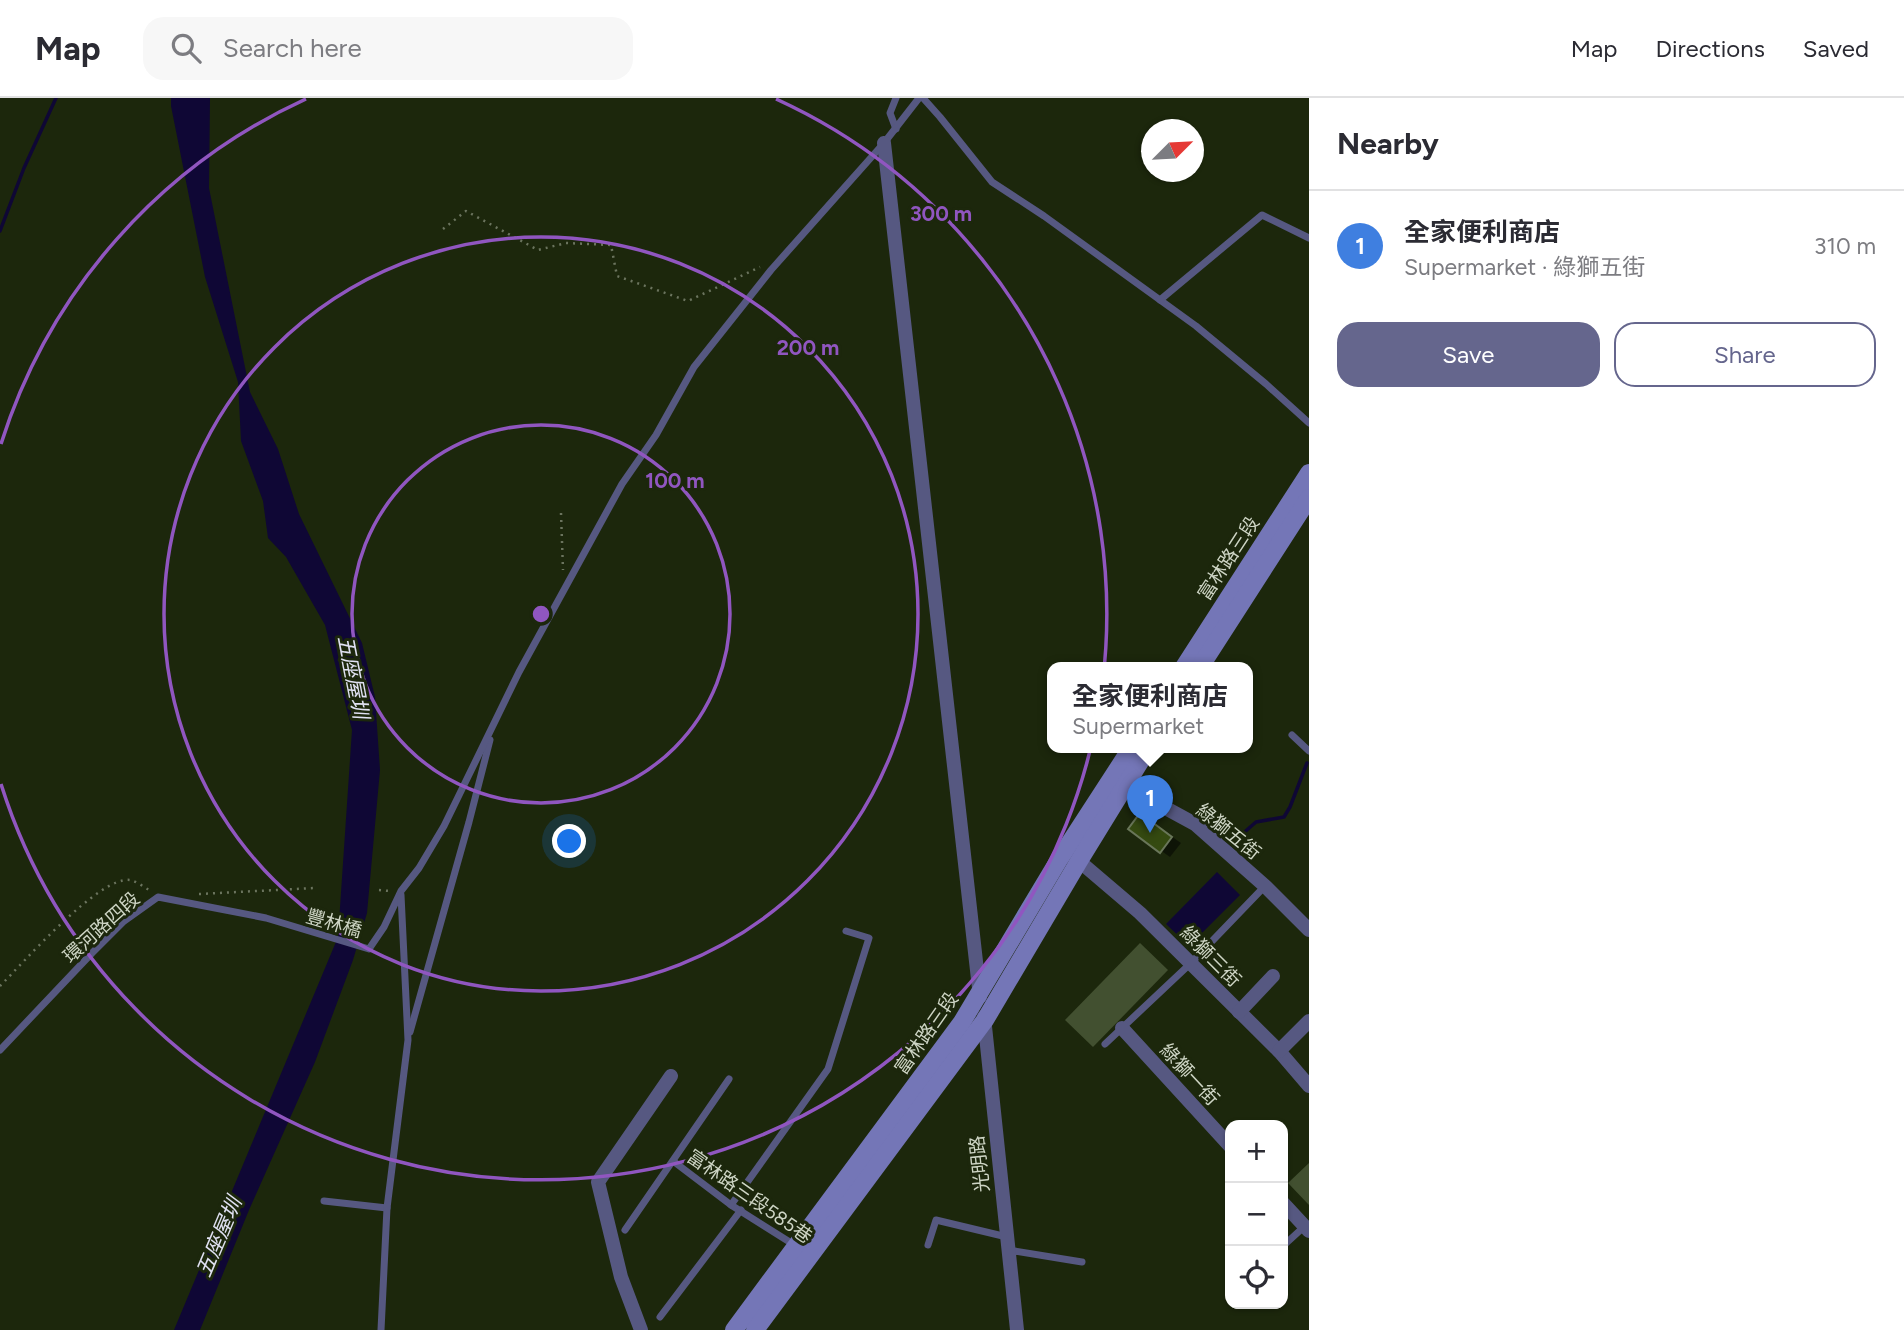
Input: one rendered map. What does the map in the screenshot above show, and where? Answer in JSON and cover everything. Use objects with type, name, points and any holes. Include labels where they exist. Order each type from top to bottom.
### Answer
[{"type":"main road","name":"富林路三段","points":[[1187,662],[1309,473]]},
{"type":"main road","name":"富林路三段","points":[[1203,662],[1309,498]]},
{"type":"main road","name":"富林路三段","points":[[734,1330],[803,1252],[985,1020],[1079,861],[1130,753]]},
{"type":"main road","name":"富林路三段","points":[[755,1330],[803,1252],[962,1022],[1060,858],[1144,753]]},
{"type":"street","name":"光明路","points":[[884,143],[979,993],[985,1020],[1017,1330]]},
{"type":"street","name":"綠獅五街","points":[[1118,782],[1195,824],[1265,886],[1309,930]]},
{"type":"street","name":"綠獅三街","points":[[1079,861],[1140,913],[1279,1051],[1309,1086]]},
{"type":"street","points":[[1239,1012],[1273,976]]},
{"type":"street","points":[[1279,1051],[1309,1021]]},
{"type":"street","name":"綠獅一街","points":[[1122,1028],[1225,1141]]},
{"type":"street","points":[[641,1330],[621,1277],[597,1182],[671,1076]]},
{"type":"street","points":[[1288,1208],[1308,1227]]},
{"type":"lane","points":[[896,98],[890,113],[896,129]]},
{"type":"lane","points":[[408,1040],[401,891],[419,868],[444,826],[519,672],[622,484],[656,435],[694,368],[771,270],[921,98],[940,117],[992,182],[1044,215],[1196,326],[1309,423]]},
{"type":"lane","points":[[1160,300],[1262,215],[1309,238]]},
{"type":"lane","points":[[381,1330],[387,1208],[408,1040],[493,726]]},
{"type":"lane","points":[[1292,735],[1309,751]]},
{"type":"lane","points":[[1105,1044],[1191,963],[1265,886]]},
{"type":"lane","name":"豐林橋","points":[[291,927],[369,949],[384,927],[401,891]]},
{"type":"lane","name":"環河路四段","points":[[0,1050],[123,922],[158,897],[266,918],[291,927]]},
{"type":"lane","points":[[731,1205],[828,1069],[869,938],[846,931]]},
{"type":"lane","points":[[625,1230],[729,1079]]},
{"type":"lane","name":"富林路三段585巷","points":[[673,1161],[731,1205],[803,1252]]},
{"type":"lane","points":[[324,1201],[387,1208]]},
{"type":"lane","points":[[660,1317],[741,1210]]},
{"type":"lane","points":[[928,1245],[936,1220],[1007,1243],[1082,1262]]},
{"type":"lane","points":[[1288,1242],[1308,1227]]},
{"type":"path","points":[[443,229],[466,211],[538,250],[566,243],[611,245],[617,276],[688,301],[761,266]]},
{"type":"path","points":[[561,513],[564,590]]},
{"type":"path","points":[[0,986],[84,902],[110,884],[129,880],[158,897]]},
{"type":"path","points":[[197,894],[316,888]]},
{"type":"green space","points":[[1140,943],[1168,970],[1093,1047],[1065,1020]]},
{"type":"green space","points":[[1309,1163],[1309,1205],[1288,1183]]},
{"type":"water","name":"五座屋圳","points":[[171,98],[210,98],[209,188],[250,392],[278,449],[299,514],[362,643],[375,697],[380,770],[367,913],[353,960],[315,1062],[249,1210],[200,1330],[174,1330],[338,937],[352,730],[325,625],[286,557],[268,538],[263,501],[241,441],[238,382],[205,277]]},
{"type":"water","points":[[1217,872],[1240,895],[1189,946],[1166,924]]},
{"type":"building","points":[[1140,813],[1172,837],[1160,853],[1128,829]]},
{"type":"waterway","points":[[0,231],[24,168],[56,98]]},
{"type":"waterway","points":[[1233,842],[1256,822],[1284,817],[1307,763]]},
{"type":"place","name":"全家便利商店","points":[[1150,833]]}]
